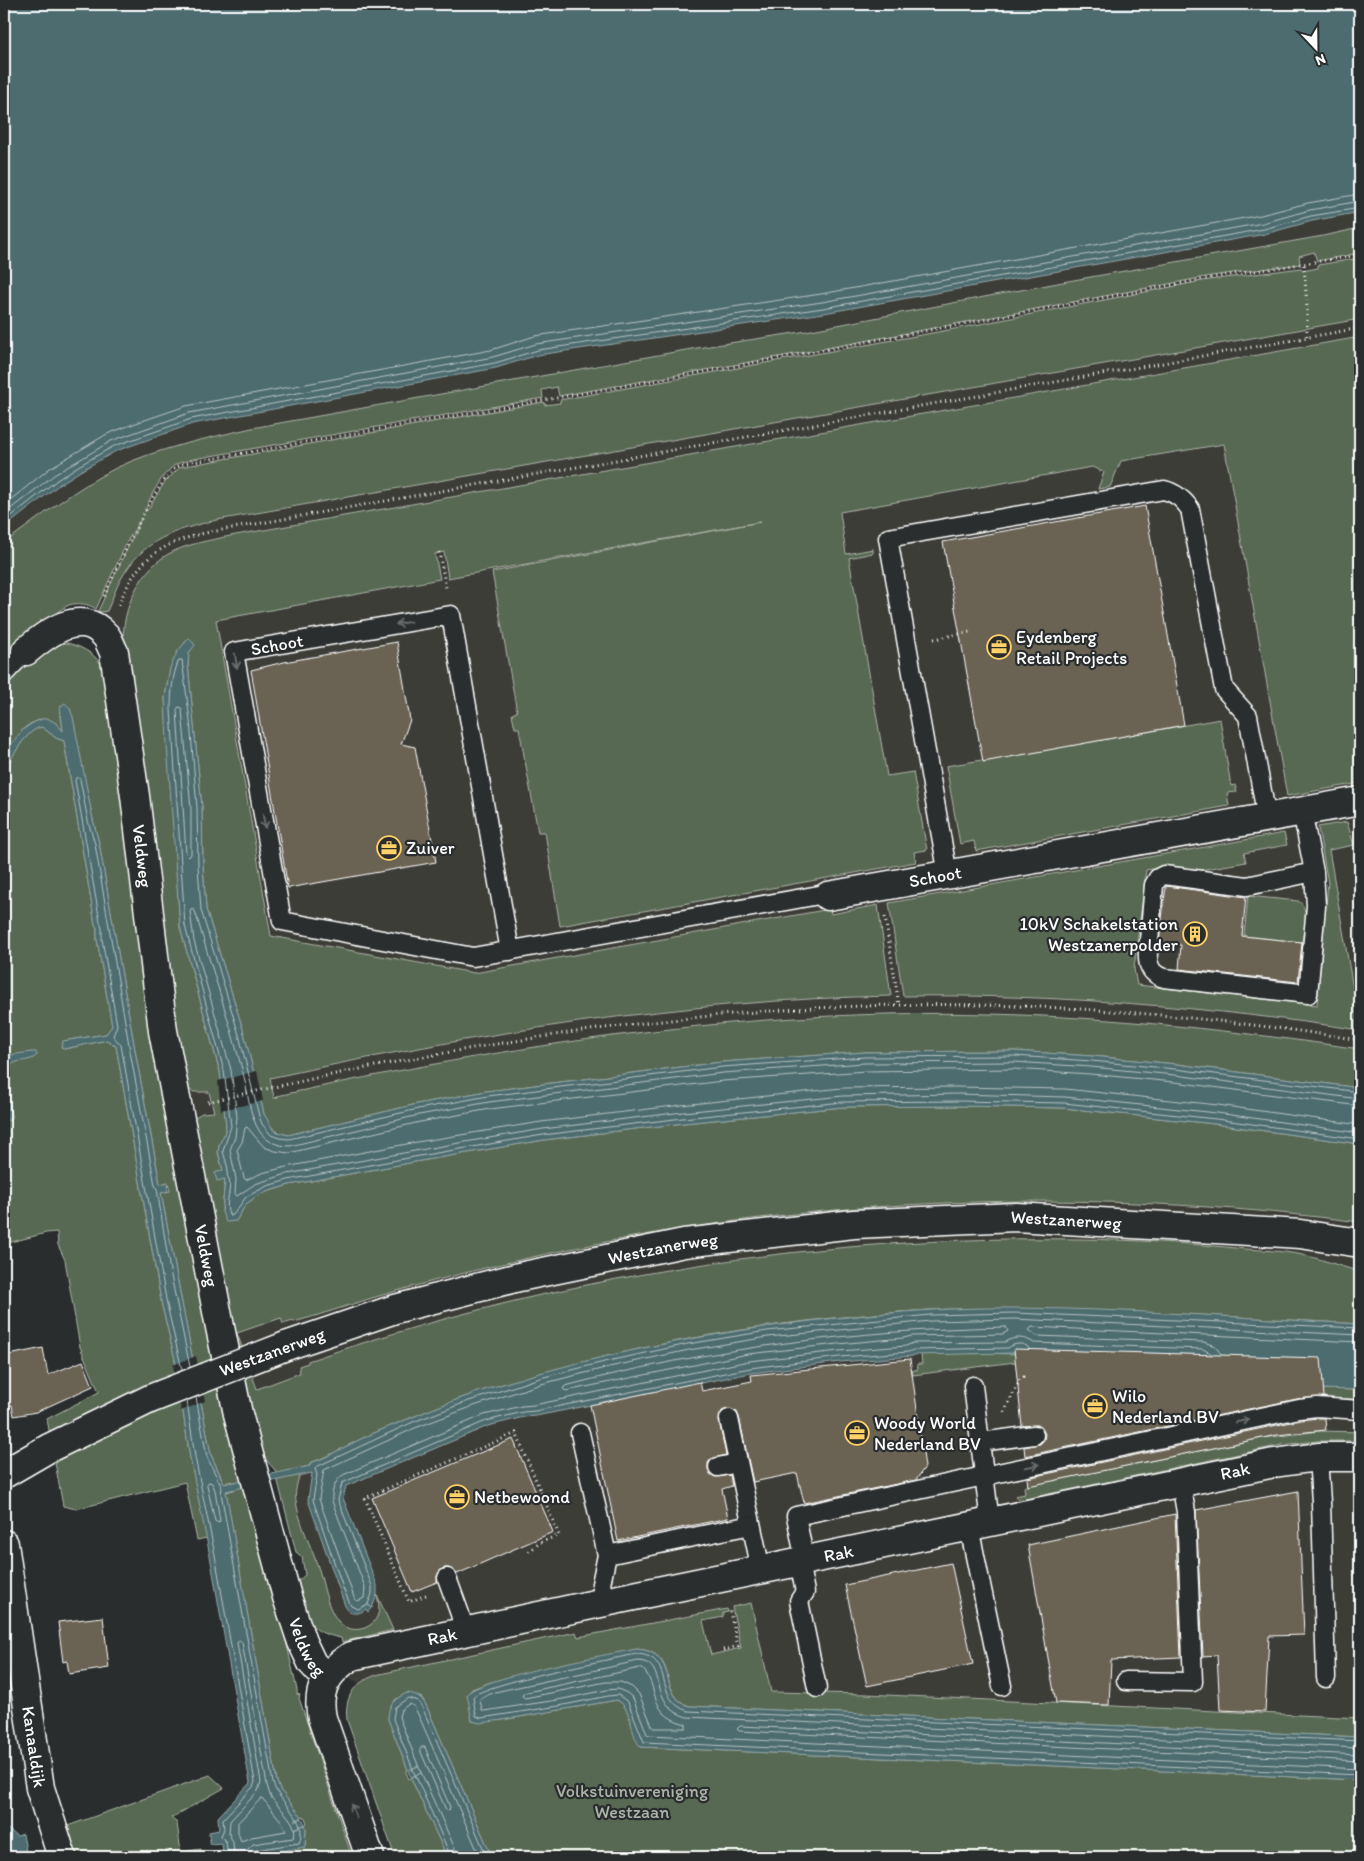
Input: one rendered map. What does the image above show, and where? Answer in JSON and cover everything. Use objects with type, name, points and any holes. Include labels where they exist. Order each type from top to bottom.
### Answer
[{"type":"street","points":[[26,651],[39,640],[62,626],[72,623],[97,630]]},
{"type":"street","name":"Veldweg","points":[[97,630],[114,652],[118,671],[163,1031],[238,1414],[282,1579],[302,1642],[312,1663],[326,1678],[320,1695],[322,1718],[370,1857]]},
{"type":"street","name":"Schoot","points":[[828,896],[1360,802]]},
{"type":"street","name":"Westzanerweg","points":[[4,1474],[49,1448],[150,1399],[286,1346],[396,1309],[519,1277],[684,1244],[854,1224],[1016,1217],[1300,1234],[1360,1243]]},
{"type":"street","name":"Rak","points":[[326,1678],[340,1663],[351,1656],[1274,1463],[1318,1457],[1360,1457]]},
{"type":"street","name":"Kanaaldijk","points":[[4,1544],[40,1788],[62,1857]]},
{"type":"lane","points":[[948,875],[888,538],[1145,492],[1164,490],[1173,492],[1183,499],[1190,509],[1224,689],[1248,716],[1267,818]]},
{"type":"lane","name":"Schoot","points":[[510,950],[451,615],[234,652],[282,921],[473,957],[819,895],[828,896]]},
{"type":"lane","points":[[4,674],[26,651]]},
{"type":"lane","points":[[1302,812],[1314,872],[1316,906],[1308,994],[1164,978],[1157,976],[1151,971],[1147,962],[1154,885],[1158,878],[1164,875],[1247,886],[1314,872]]},
{"type":"lane","points":[[973,1386],[984,1476],[980,1525],[1002,1686]]},
{"type":"lane","points":[[817,1688],[799,1601],[805,1592],[796,1516],[1299,1410],[1317,1407],[1360,1410]]},
{"type":"lane","points":[[729,1420],[761,1570]]},
{"type":"lane","points":[[580,1434],[607,1555],[601,1584],[605,1602]]},
{"type":"lane","points":[[980,1442],[1034,1435]]},
{"type":"lane","points":[[1318,1457],[1326,1678]]},
{"type":"lane","points":[[718,1467],[738,1463]]},
{"type":"lane","points":[[1126,1681],[1193,1682],[1186,1512],[1181,1483]]},
{"type":"lane","points":[[607,1555],[751,1525]]},
{"type":"lane","points":[[449,1581],[464,1632]]},
{"type":"path","points":[[97,630],[152,497],[166,477],[182,464],[711,370],[1210,278],[1360,255]]},
{"type":"path","points":[[1304,265],[1308,307],[1307,337]]},
{"type":"path","points":[[97,630],[113,623],[127,584],[142,565],[159,549],[180,539],[196,535],[263,521],[1360,328]]},
{"type":"path","points":[[439,552],[444,578]]},
{"type":"path","points":[[907,644],[970,632]]},
{"type":"path","points":[[880,887],[899,1005]]},
{"type":"path","points":[[208,1102],[414,1058],[553,1035],[745,1013],[821,1008],[899,1005],[1006,1006],[1113,1011],[1211,1020],[1360,1040]]},
{"type":"path","points":[[1009,1403],[1020,1380],[1027,1376]]},
{"type":"path","points":[[449,1581],[409,1602],[365,1498],[516,1433],[559,1535],[541,1542],[528,1552]]},
{"type":"path","points":[[723,1578],[738,1646],[723,1650]]},
{"type":"shaded area","points":[[1360,212],[1360,1737],[694,1706],[395,1700],[351,1679],[341,1639],[322,1633],[312,1626],[299,1580],[305,1575],[302,1557],[296,1552],[275,1470],[263,1456],[203,1186],[118,632],[109,620],[92,606],[78,604],[63,608],[41,627],[4,627],[4,528],[60,484],[116,451],[192,424],[496,368],[538,355],[824,313],[1265,234],[1312,221]]},
{"type":"green space","points":[[1360,228],[1360,253],[1317,261],[1314,252],[1299,256],[1300,264],[1211,276],[559,396],[557,387],[542,390],[543,398],[181,462],[170,469],[161,480],[145,512],[164,483],[180,467],[544,402],[545,405],[560,403],[560,400],[960,328],[1202,281],[1301,268],[1302,271],[1318,268],[1318,265],[1360,258],[1360,319],[217,520],[187,528],[150,545],[130,565],[119,583],[107,611],[98,611],[141,519],[127,542],[96,609],[87,605],[72,604],[62,609],[35,631],[4,663],[4,543],[87,484],[116,468],[148,455],[252,428],[697,348],[801,332]]},
{"type":"green space","points":[[1360,337],[1360,783],[1287,796],[1224,444],[1121,461],[1110,487],[1098,489],[1104,472],[1092,467],[840,512],[846,554],[873,549],[873,553],[849,558],[887,776],[913,772],[927,850],[914,852],[916,862],[560,926],[545,832],[538,832],[519,728],[515,728],[512,714],[517,712],[492,572],[760,522],[448,578],[444,552],[435,554],[440,579],[216,620],[271,936],[474,973],[830,909],[831,914],[878,905],[891,996],[734,1004],[656,1012],[501,1034],[424,1047],[270,1078],[274,1098],[453,1061],[631,1034],[810,1017],[900,1014],[989,1014],[1082,1018],[1268,1036],[1360,1049],[1360,1088],[1176,1064],[1092,1056],[1014,1051],[865,1052],[722,1062],[487,1091],[417,1104],[288,1135],[279,1132],[270,1126],[264,1114],[244,1033],[206,909],[202,808],[188,664],[189,638],[183,645],[174,659],[165,697],[180,927],[221,1076],[226,1126],[218,1152],[223,1170],[215,1173],[225,1179],[222,1211],[236,1221],[246,1204],[260,1194],[289,1185],[544,1140],[684,1123],[843,1107],[956,1106],[1064,1108],[1215,1124],[1360,1144],[1360,1222],[1257,1211],[1155,1204],[1054,1201],[854,1208],[753,1219],[653,1234],[551,1253],[483,1268],[372,1298],[294,1322],[283,1324],[281,1318],[237,1333],[257,1389],[300,1373],[299,1366],[308,1363],[308,1361],[402,1331],[496,1306],[592,1284],[688,1267],[785,1253],[882,1244],[981,1240],[1100,1239],[1183,1243],[1285,1252],[1314,1258],[1360,1272],[1360,1324],[1125,1312],[990,1308],[929,1310],[831,1318],[733,1331],[588,1361],[474,1394],[378,1431],[310,1463],[310,1466],[301,1468],[296,1492],[297,1509],[330,1608],[338,1621],[343,1625],[348,1628],[360,1629],[371,1624],[378,1614],[377,1595],[393,1630],[342,1642],[341,1638],[315,1628],[308,1621],[297,1582],[305,1575],[302,1557],[296,1552],[275,1470],[259,1452],[189,1121],[202,1113],[214,1112],[209,1092],[194,1092],[186,1088],[175,1048],[123,644],[126,617],[130,603],[135,590],[143,578],[162,558],[174,551],[230,536]]},
{"type":"green space","points":[[67,643],[89,652],[105,669],[277,1600],[297,1694],[300,1695],[299,1698],[352,1857],[236,1857],[305,1847],[305,1825],[307,1823],[304,1816],[302,1817],[280,1790],[277,1782],[226,1492],[234,1490],[232,1481],[224,1483],[211,1455],[161,1193],[170,1191],[168,1182],[160,1184],[99,843],[70,709],[60,713],[64,732],[56,723],[41,719],[23,729],[4,759],[4,685],[21,666],[55,644]]},
{"type":"green space","points":[[1220,719],[1231,786],[1235,785],[1237,792],[1227,793],[1229,806],[976,851],[974,841],[960,844],[946,766]]},
{"type":"green space","points":[[42,727],[56,738],[64,741],[112,1026],[106,1034],[63,1041],[64,1049],[107,1040],[116,1046],[162,1306],[175,1359],[190,1458],[207,1538],[197,1540],[185,1482],[76,1509],[63,1506],[47,1419],[99,1392],[80,1347],[65,1260],[58,1245],[57,1232],[4,1244],[4,1092],[6,1119],[11,1117],[6,1071],[14,1063],[33,1058],[32,1052],[14,1056],[4,1051],[4,771],[25,738],[36,729]]},
{"type":"green space","points":[[1347,822],[1354,845],[1329,850],[1354,994],[1360,994],[1360,1030],[1246,1015],[1132,1004],[1018,997],[903,996],[889,903],[1284,833],[1287,845],[1244,853],[1246,862],[1200,870],[1170,866],[1146,870],[1134,969],[1137,985],[1317,1005],[1328,883],[1318,827]]},
{"type":"green space","points":[[1248,896],[1298,901],[1302,904],[1305,914],[1305,926],[1302,942],[1244,936]]},
{"type":"green space","points":[[921,1354],[1025,1354],[1015,1362],[913,1375],[912,1371],[918,1369],[917,1364],[922,1364]]},
{"type":"green space","points":[[1315,1389],[1360,1390],[1360,1399],[1307,1398]]},
{"type":"green space","points":[[1320,1431],[1360,1432],[1360,1441],[1317,1441],[1282,1445],[1020,1500],[1015,1496],[1025,1494],[1024,1487],[1026,1486],[1263,1438]]},
{"type":"green space","name":"Volkstuinvereniging Westzaan","points":[[751,1603],[771,1692],[866,1694],[1360,1718],[1360,1737],[689,1706],[679,1700],[673,1692],[664,1665],[659,1657],[651,1652],[637,1649],[491,1682],[472,1689],[468,1694],[472,1721],[502,1720],[617,1700],[626,1709],[641,1747],[1360,1780],[1360,1857],[492,1857],[426,1705],[422,1698],[407,1693],[395,1700],[388,1719],[408,1770],[406,1772],[409,1779],[411,1778],[447,1857],[395,1857],[347,1720],[350,1696],[353,1690],[364,1680],[380,1674],[576,1632],[578,1637],[727,1609],[728,1612],[723,1613],[723,1617],[703,1621],[711,1655],[741,1648],[732,1607]]},
{"type":"green space","points":[[210,1775],[224,1788],[171,1818],[177,1823],[181,1852],[201,1849],[202,1857],[74,1857],[62,1828]]},
{"type":"water","points":[[4,4],[1360,4],[1360,212],[1312,221],[1265,234],[824,313],[538,355],[496,368],[192,424],[116,451],[60,484],[4,528]]},
{"type":"water","points":[[189,638],[195,645],[189,653],[188,664],[202,808],[206,909],[244,1033],[264,1114],[274,1131],[288,1135],[417,1104],[487,1091],[722,1062],[865,1052],[1014,1051],[1176,1064],[1360,1088],[1360,1144],[1215,1124],[1064,1108],[956,1106],[843,1107],[684,1123],[544,1140],[289,1185],[260,1194],[246,1204],[236,1221],[226,1222],[222,1212],[225,1179],[217,1181],[215,1173],[223,1170],[218,1152],[226,1126],[220,1072],[180,927],[167,745],[165,697],[170,668],[177,652]]},
{"type":"water","points":[[65,703],[73,717],[99,843],[160,1184],[167,1184],[168,1191],[161,1193],[211,1455],[224,1484],[310,1466],[310,1463],[363,1438],[440,1406],[507,1383],[577,1363],[725,1333],[800,1322],[926,1310],[971,1308],[1058,1309],[1360,1324],[1360,1390],[1315,1389],[1014,1349],[1014,1353],[913,1355],[751,1373],[524,1417],[488,1426],[346,1486],[343,1498],[377,1585],[377,1595],[372,1608],[368,1604],[371,1608],[368,1612],[366,1609],[358,1613],[349,1611],[345,1606],[308,1500],[312,1473],[226,1491],[277,1782],[280,1790],[302,1817],[294,1821],[302,1818],[305,1824],[294,1829],[305,1825],[306,1828],[305,1847],[271,1853],[223,1857],[222,1843],[210,1844],[209,1832],[219,1830],[218,1817],[250,1783],[210,1556],[190,1458],[175,1359],[162,1306],[116,1046],[107,1040],[64,1049],[61,1047],[63,1041],[106,1034],[112,1026],[64,741],[56,738],[42,727],[36,729],[25,738],[4,771],[7,754],[11,745],[16,737],[30,725],[38,720],[47,718],[56,723],[63,731],[60,707]]},
{"type":"water","points":[[4,1051],[9,1055],[36,1052],[37,1055],[29,1060],[17,1062],[9,1066],[6,1071],[11,1117],[9,1121],[6,1119],[4,1092]]},
{"type":"water","points":[[637,1649],[650,1652],[659,1658],[664,1666],[673,1693],[679,1701],[689,1706],[1360,1737],[1360,1780],[641,1747],[637,1742],[626,1710],[617,1700],[502,1720],[480,1723],[472,1721],[467,1694],[478,1687],[496,1680],[547,1667]]},
{"type":"water","points":[[407,1693],[418,1696],[426,1705],[492,1857],[447,1857],[411,1778],[421,1773],[411,1777],[408,1772],[418,1766],[408,1770],[388,1719],[389,1710],[393,1703]]},
{"type":"water","points":[[4,1826],[17,1836],[23,1834],[26,1850],[23,1851],[24,1857],[4,1857]]},
{"type":"pier","points":[[257,1071],[263,1101],[221,1110],[218,1081]]},
{"type":"pier","points":[[196,1356],[205,1401],[181,1411],[173,1365]]},
{"type":"building","points":[[1145,506],[1184,725],[983,762],[943,542]]},
{"type":"building","points":[[397,642],[410,720],[401,744],[415,747],[436,862],[288,888],[251,670],[284,662]]},
{"type":"building","name":"10kV Schakelstation Westzanerpolder","points":[[1166,886],[1246,897],[1242,936],[1302,942],[1298,982],[1179,969],[1181,945],[1159,943]]},
{"type":"building","points":[[43,1348],[48,1375],[83,1361],[93,1386],[36,1412],[14,1416],[12,1405],[7,1406],[4,1392],[4,1356]]},
{"type":"building","points":[[1014,1349],[1321,1358],[1324,1397],[1297,1399],[1025,1456],[1024,1447],[1040,1444],[1044,1440],[1045,1434],[1038,1425],[1022,1426]]},
{"type":"building","points":[[910,1359],[925,1467],[916,1480],[804,1503],[797,1473],[753,1482],[739,1417],[737,1412],[727,1409],[722,1411],[719,1421],[726,1455],[711,1459],[708,1463],[708,1469],[710,1474],[715,1477],[730,1475],[732,1486],[722,1489],[728,1518],[618,1541],[590,1405],[700,1382],[702,1391],[752,1381],[751,1375]]},
{"type":"building","points":[[1317,1418],[1325,1418],[1326,1430],[1277,1435],[1028,1486],[1027,1478]]},
{"type":"building","points":[[513,1439],[553,1532],[457,1574],[449,1568],[443,1568],[437,1576],[437,1582],[412,1592],[372,1498]]},
{"type":"building","points":[[1298,1491],[1304,1635],[1269,1636],[1265,1712],[1220,1710],[1217,1655],[1203,1656],[1196,1510]]},
{"type":"building","points":[[1175,1514],[1181,1657],[1111,1660],[1109,1705],[1056,1703],[1028,1545]]},
{"type":"building","points":[[951,1563],[973,1664],[867,1686],[845,1585]]},
{"type":"building","points":[[103,1617],[109,1668],[69,1674],[67,1661],[63,1662],[58,1622]]},
{"type":"place","name":"Eydenberg Retail Projects","points":[[999,647]]},
{"type":"place","name":"Zuiver","points":[[389,848]]},
{"type":"place","name":"10kV Schakelstation Westzanerpolder","points":[[1195,934]]},
{"type":"place","name":"Wilo Nederland BV","points":[[1095,1406]]},
{"type":"place","name":"Woody World Nederland BV","points":[[857,1433]]},
{"type":"place","name":"Netbewoond","points":[[457,1497]]}]
